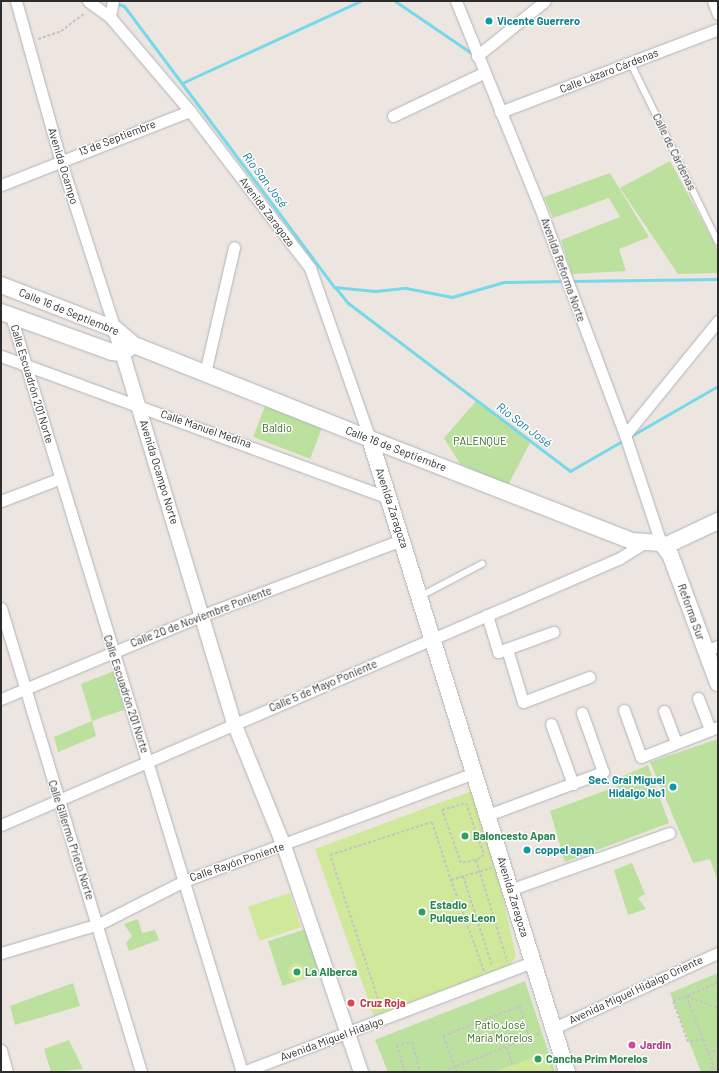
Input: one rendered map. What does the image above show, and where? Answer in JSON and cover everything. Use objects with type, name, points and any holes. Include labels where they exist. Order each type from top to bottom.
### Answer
[{"type":"main road","name":"Calle 16 de Septiembre","points":[[1,285],[115,329],[128,349]]},
{"type":"main road","name":"Calle 16 de Septiembre","points":[[6,314],[128,349],[205,374],[370,439],[644,543],[663,544]]},
{"type":"main road","name":"Avenida Zaragoza","points":[[370,439],[387,497],[421,596],[432,640],[512,889],[533,962],[548,1030],[567,1072]]},
{"type":"main road","points":[[663,544],[718,521]]},
{"type":"main road","name":"Reforma Sur","points":[[663,544],[711,649],[718,683]]},
{"type":"street","name":"Avenida Ocampo","points":[[16,1],[60,159],[115,329]]},
{"type":"street","points":[[110,17],[113,1]]},
{"type":"street","name":"Avenida Reforma Norte","points":[[456,1],[625,435],[663,544]]},
{"type":"street","points":[[477,56],[545,1]]},
{"type":"street","points":[[713,1],[718,14]]},
{"type":"street","name":"Avenida Zaragoza","points":[[91,4],[110,17],[190,111],[310,268],[370,439]]},
{"type":"street","name":"Calle Lázaro Cárdenas","points":[[500,112],[718,29]]},
{"type":"street","points":[[393,116],[483,72]]},
{"type":"street","name":"13 de Septiembre","points":[[1,185],[60,159],[190,111]]},
{"type":"street","points":[[205,374],[234,247]]},
{"type":"street","name":"Calle Escuadrón 201 Norte","points":[[6,314],[25,366],[61,478],[112,652],[148,762],[243,1072]]},
{"type":"street","points":[[625,435],[718,321]]},
{"type":"street","name":"Avenida Ocampo Norte","points":[[128,349],[138,405],[203,615]]},
{"type":"street","name":"Calle Manuel Medina","points":[[1,356],[387,497]]},
{"type":"street","points":[[1,501],[61,478]]},
{"type":"street","name":"Calle 20 de Noviembre Poniente","points":[[1,699],[203,615],[402,540]]},
{"type":"street","name":"Calle 5 de Mayo Poniente","points":[[1,825],[148,762],[234,723],[432,640],[620,558],[644,543]]},
{"type":"street","name":"Calle Gillermo Prieto Norte","points":[[1,608],[57,801],[98,924],[141,1072]]},
{"type":"street","points":[[203,615],[234,723],[284,846],[361,1072]]},
{"type":"street","points":[[487,615],[498,652],[553,632]]},
{"type":"street","points":[[506,649],[523,702],[588,677]]},
{"type":"street","points":[[624,710],[641,757],[714,729],[698,698]]},
{"type":"street","points":[[664,711],[676,743]]},
{"type":"street","points":[[488,815],[603,772],[582,713]]},
{"type":"street","points":[[551,724],[572,784]]},
{"type":"street","name":"Calle Rayón Poniente","points":[[1,953],[98,924],[184,881],[284,846],[475,773]]},
{"type":"street","points":[[512,889],[669,832]]},
{"type":"street","name":"Avenida Miguel Hidalgo Oriente","points":[[548,1030],[718,953]]},
{"type":"street","name":"Avenida Miguel Hidalgo","points":[[243,1072],[349,1034],[533,962]]},
{"type":"street","points":[[1,1050],[7,1072]]},
{"type":"lane","name":"Calle de Cárdenas","points":[[631,63],[718,240]]},
{"type":"lane","points":[[421,596],[482,564]]},
{"type":"path","points":[[27,43],[61,31],[91,4]]},
{"type":"path","points":[[466,803],[484,855],[476,860],[461,863],[442,810],[466,803]]},
{"type":"path","points":[[388,1005],[381,1008],[330,855],[432,822],[484,972],[477,974]]},
{"type":"path","points":[[463,876],[492,967],[507,961],[476,860]]},
{"type":"path","points":[[452,880],[496,867]]},
{"type":"path","points":[[702,1038],[688,1042],[673,1001],[718,982]]},
{"type":"path","points":[[686,996],[718,1008]]},
{"type":"path","points":[[686,996],[716,1072]]},
{"type":"path","points":[[457,1072],[443,1036],[520,1006],[528,1038]]},
{"type":"path","points":[[443,1072],[548,1030]]},
{"type":"path","points":[[405,1072],[396,1045],[412,1042],[420,1072]]},
{"type":"path","points":[[506,1047],[513,1065]]},
{"type":"path","points":[[708,1053],[718,1050]]},
{"type":"path","points":[[706,1072],[713,1067]]},
{"type":"shaded area","points":[[631,1058],[636,1072],[601,1072],[620,1062]]},
{"type":"green space","points":[[670,161],[718,250],[718,273],[678,274],[620,188]]},
{"type":"green space","points":[[610,173],[649,237],[619,249],[626,271],[572,274],[561,240],[620,217],[609,198],[553,218],[544,197]]},
{"type":"green space","name":"PALENQUE","points":[[476,401],[531,441],[508,485],[460,464],[444,438]]},
{"type":"green space","name":"Baldio","points":[[265,406],[322,428],[310,459],[253,437]]},
{"type":"green space","points":[[117,670],[129,708],[92,721],[81,684]]},
{"type":"green space","points":[[92,721],[96,736],[58,752],[54,737]]},
{"type":"green space","points":[[718,739],[718,882],[710,859],[693,863],[650,762]]},
{"type":"green space","points":[[648,765],[669,823],[565,862],[550,811],[618,786],[616,779]]},
{"type":"green space","name":"Estadio Pulques Leon","points":[[472,791],[496,867],[516,956],[510,965],[374,1016],[315,849]]},
{"type":"green space","points":[[632,863],[645,894],[638,898],[646,909],[628,915],[614,870]]},
{"type":"green space","points":[[290,893],[301,927],[259,941],[248,907]]},
{"type":"green space","points":[[138,919],[142,933],[155,930],[159,940],[129,951],[126,943],[132,936],[124,924]]},
{"type":"green space","name":"La Alberca","points":[[306,929],[321,974],[282,986],[268,941]]},
{"type":"green space","name":"La Alberca","points":[[293,963],[301,963],[306,968],[304,979],[301,981],[293,981],[288,976],[288,968]]},
{"type":"green space","points":[[718,973],[718,1072],[701,1072],[670,993]]},
{"type":"green space","name":"Patio José Maria Morelos","points":[[525,981],[555,1072],[388,1072],[375,1040]]},
{"type":"green space","points":[[73,983],[80,1006],[15,1025],[10,1006]]},
{"type":"green space","points":[[69,1040],[83,1069],[51,1072],[44,1049]]},
{"type":"green space","name":"Cancha Prim Morelos","points":[[545,1053],[552,1072],[493,1072],[513,1065]]},
{"type":"waterway","name":"Rio San José","points":[[182,83],[360,1]]},
{"type":"waterway","name":"Rio San José","points":[[395,1],[470,52]]},
{"type":"waterway","name":"Rio San José","points":[[115,3],[124,6],[334,287],[375,291],[406,288],[452,297],[504,282],[564,281]]},
{"type":"waterway","name":"Rio San José","points":[[570,281],[718,279]]},
{"type":"waterway","name":"Rio San José","points":[[335,287],[348,303],[570,471],[718,386]]},
{"type":"place","name":"Vicente Guerrero","points":[[489,21]]},
{"type":"place","name":"Sec. Gral Miguel Hidalgo No1","points":[[673,787]]},
{"type":"place","name":"Baloncesto Apan","points":[[465,836]]},
{"type":"place","name":"coppel apan","points":[[527,850]]},
{"type":"place","name":"Estadio Pulques Leon","points":[[422,912]]},
{"type":"place","name":"La Alberca","points":[[297,972]]},
{"type":"place","name":"Cruz Roja","points":[[351,1003]]},
{"type":"place","name":"Jardin","points":[[632,1045]]},
{"type":"place","name":"Cancha Prim Morelos","points":[[538,1059]]}]
